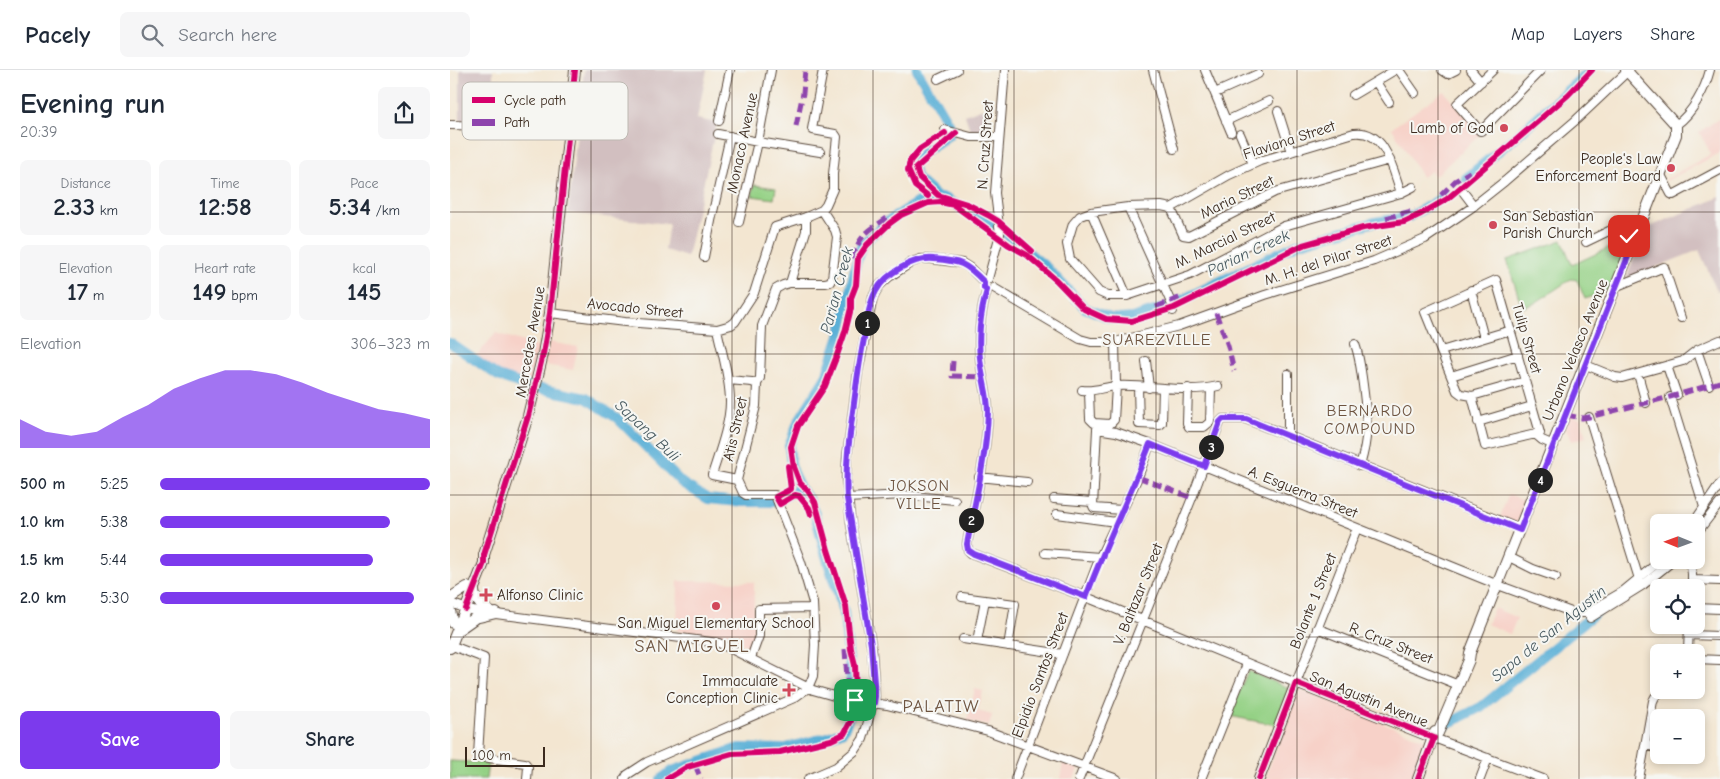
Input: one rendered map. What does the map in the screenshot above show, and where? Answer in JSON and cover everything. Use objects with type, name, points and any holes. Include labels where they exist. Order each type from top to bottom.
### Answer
[{"type":"main road","points":[[1627,70],[1676,125]]},
{"type":"main road","name":"Urbano Velasco Avenue","points":[[1434,738],[1435,731],[1470,654],[1586,365],[1676,135],[1676,125]]},
{"type":"main road","name":"Mercedes Avenue","points":[[450,646],[456,607],[470,588],[478,561],[484,555],[536,388],[550,313],[568,140]]},
{"type":"main road","points":[[450,598],[470,588],[477,601],[494,613]]},
{"type":"main road","points":[[454,628],[456,607]]},
{"type":"main road","points":[[454,628],[475,618],[494,613]]},
{"type":"main road","name":"Urbano Velasco Avenue","points":[[1434,738],[1442,725],[1470,654]]},
{"type":"main road","points":[[1259,779],[1296,683]]},
{"type":"main road","name":"San Agustin Avenue","points":[[1296,683],[1434,738]]},
{"type":"main road","points":[[1418,779],[1434,738]]},
{"type":"street","points":[[719,121],[730,70]]},
{"type":"street","name":"Monaco Avenue","points":[[739,222],[758,142],[771,70]]},
{"type":"street","points":[[625,779],[627,775],[647,762],[794,698],[808,688],[813,676],[815,656],[814,608],[801,562],[778,500],[775,495],[743,493],[737,480],[712,474],[726,427],[730,403],[728,380],[717,329],[731,325],[750,300],[775,227],[822,210],[830,199],[833,189],[832,174],[837,137],[834,134],[813,130],[823,70]]},
{"type":"street","points":[[938,79],[957,70]]},
{"type":"street","name":"N. Cruz Street","points":[[986,280],[1000,234],[995,193],[1005,70]]},
{"type":"street","points":[[1153,70],[1174,148]]},
{"type":"street","points":[[1205,70],[1231,132]]},
{"type":"street","points":[[1353,95],[1395,70]]},
{"type":"street","points":[[1399,70],[1415,93]]},
{"type":"street","points":[[1442,70],[1448,74],[1456,70]]},
{"type":"street","points":[[1471,70],[1481,82]]},
{"type":"street","points":[[1493,70],[1457,104],[1480,131],[1541,70]]},
{"type":"street","name":"M. H. del Pilar Street","points":[[990,289],[1080,339],[1091,342],[1115,342],[1179,326],[1265,294],[1391,255],[1425,239],[1474,206],[1556,137],[1627,70]]},
{"type":"street","points":[[1676,125],[1684,118],[1698,99],[1710,70]]},
{"type":"street","points":[[1215,94],[1258,74]]},
{"type":"street","points":[[1376,82],[1389,102]]},
{"type":"street","points":[[1226,121],[1269,101]]},
{"type":"street","points":[[1278,111],[1291,152]]},
{"type":"street","points":[[948,131],[972,137],[999,137]]},
{"type":"street","name":"Flaviana Street","points":[[1171,208],[1229,175],[1254,164],[1359,132],[1370,135],[1378,140],[1390,160],[1401,193]]},
{"type":"street","points":[[718,134],[820,152]]},
{"type":"street","points":[[1240,134],[1254,164]]},
{"type":"street","points":[[704,257],[730,136]]},
{"type":"street","name":"Maria Street","points":[[1171,208],[1184,235],[1189,236],[1275,192],[1390,160]]},
{"type":"street","points":[[1660,175],[1671,194],[1674,195],[1720,170]]},
{"type":"street","name":"M. Marcial Street","points":[[1127,296],[1190,275],[1284,226],[1401,193],[1414,187]]},
{"type":"street","points":[[1461,188],[1474,206]]},
{"type":"street","points":[[1091,212],[1127,296],[1108,296],[1099,292],[1070,259],[1067,244],[1073,224],[1078,217],[1091,212],[1128,207],[1161,206],[1171,208]]},
{"type":"street","points":[[1128,207],[1179,326]]},
{"type":"street","points":[[757,384],[760,378],[762,326],[776,289],[790,283],[830,282],[832,278],[837,237],[835,230],[822,210]]},
{"type":"street","points":[[790,283],[806,231],[806,217]]},
{"type":"street","points":[[1586,242],[1613,229],[1635,239]]},
{"type":"street","points":[[808,779],[836,767],[855,751],[863,739],[874,703],[874,667],[847,498],[846,479],[858,372],[873,297],[879,286],[912,262],[931,259],[955,261],[967,265],[986,280],[994,282],[990,289]]},
{"type":"street","points":[[1617,286],[1664,268],[1681,318]]},
{"type":"street","name":"Tulip Street","points":[[1471,290],[1496,280],[1532,406],[1537,434]]},
{"type":"street","name":"San Agustin Avenue","points":[[990,289],[982,314],[980,356],[988,414],[967,544],[968,550],[1296,683]]},
{"type":"street","points":[[1484,338],[1471,290],[1425,312],[1457,391],[1461,394],[1472,396],[1525,381]]},
{"type":"street","name":"Avocado Street","points":[[550,313],[624,322],[717,329]]},
{"type":"street","points":[[1442,351],[1511,330]]},
{"type":"street","points":[[1586,365],[1622,378],[1683,361],[1697,350],[1720,340]]},
{"type":"street","points":[[1115,342],[1116,386],[1114,420],[1110,424],[1094,423],[1090,419],[1085,391],[1116,386],[1138,388],[1214,387],[1210,422],[1204,427],[1189,427],[1187,424],[1188,388]]},
{"type":"street","points":[[1355,344],[1359,356],[1367,422],[1367,444],[1360,466]]},
{"type":"street","points":[[1697,350],[1709,385]]},
{"type":"street","points":[[1451,376],[1518,356]]},
{"type":"street","points":[[1146,361],[1149,388]]},
{"type":"street","points":[[1667,366],[1673,396],[1704,508]]},
{"type":"street","points":[[1288,374],[1288,435],[1520,530]]},
{"type":"street","points":[[1638,374],[1646,403]]},
{"type":"street","name":"Atis Street","points":[[728,380],[757,384],[756,406],[737,480]]},
{"type":"street","points":[[1138,388],[1139,424],[1160,425],[1162,423],[1163,388]]},
{"type":"street","points":[[1472,396],[1485,446],[1537,434],[1542,440],[1555,442]]},
{"type":"street","points":[[1478,422],[1532,406]]},
{"type":"street","points":[[1589,417],[1639,579],[1651,569]]},
{"type":"street","name":"V. Baltazar Street","points":[[1079,779],[1220,422],[1223,419],[1246,419],[1288,435]]},
{"type":"street","name":"A. Esguerra Street","points":[[1092,502],[1097,429],[1116,432],[1150,444],[1498,585],[1568,611],[1586,613],[1622,592],[1639,579]]},
{"type":"street","name":"Elpidio Santos Street","points":[[1015,779],[1100,558],[1138,477],[1150,444]]},
{"type":"street","points":[[979,477],[1027,482]]},
{"type":"street","points":[[1700,514],[1720,484]]},
{"type":"street","points":[[847,498],[904,495],[955,500]]},
{"type":"street","points":[[1054,499],[1092,502],[1094,508],[1122,510]]},
{"type":"street","points":[[1705,522],[1720,503]]},
{"type":"street","points":[[1057,514],[1116,522]]},
{"type":"street","name":"Bolante 1 Street","points":[[1296,683],[1357,528]]},
{"type":"street","points":[[1045,553],[1100,558]]},
{"type":"street","points":[[1509,557],[1533,569],[1556,577]]},
{"type":"street","points":[[1590,618],[1643,585],[1663,569]]},
{"type":"street","points":[[1705,583],[1720,581]]},
{"type":"street","points":[[962,597],[1015,604],[1008,646]]},
{"type":"street","points":[[977,642],[985,600]]},
{"type":"street","points":[[456,607],[719,643],[808,688],[851,700],[874,703],[986,730],[1117,779]]},
{"type":"street","points":[[751,658],[759,636],[759,609],[814,608]]},
{"type":"street","points":[[1705,608],[1720,609]]},
{"type":"street","name":"R. Cruz Street","points":[[1317,628],[1456,684]]},
{"type":"street","points":[[1688,644],[1689,635],[1719,636]]},
{"type":"street","points":[[963,639],[1063,654]]},
{"type":"street","points":[[450,646],[484,658],[478,755],[482,758],[525,763],[528,770],[527,779]]},
{"type":"street","points":[[1705,659],[1720,660]]},
{"type":"street","points":[[1201,779],[1247,664]]},
{"type":"street","points":[[1639,779],[1654,699]]},
{"type":"street","points":[[1434,738],[1543,779]]},
{"type":"street","points":[[1645,745],[1650,746]]},
{"type":"street","points":[[1480,779],[1488,758]]},
{"type":"shaded area","points":[[460,70],[493,70],[493,82],[462,82],[462,120],[460,120]]},
{"type":"shaded area","points":[[584,70],[707,70],[697,119],[717,123],[687,257],[665,250],[669,224],[568,213],[576,140],[628,140],[628,82],[583,82]]},
{"type":"shaded area","points":[[1444,91],[1481,134],[1435,176],[1431,171],[1422,177],[1392,128]]},
{"type":"shaded area","points":[[983,108],[990,135],[971,133],[965,115]]},
{"type":"shaded area","points":[[1720,118],[1720,153],[1666,181],[1666,179],[1711,154],[1699,132]]},
{"type":"shaded area","points":[[1720,197],[1720,290],[1717,291],[1699,250],[1626,279],[1645,229]]},
{"type":"shaded area","points":[[496,333],[540,347],[533,382],[495,371],[477,355]]},
{"type":"shaded area","points":[[549,342],[578,347],[573,370],[545,365]]},
{"type":"shaded area","points":[[1570,416],[1581,419],[1586,437],[1572,441],[1565,428]]},
{"type":"shaded area","points":[[1509,494],[1526,501],[1517,524],[1500,517]]},
{"type":"shaded area","name":"San Miguel Elementary School","points":[[678,581],[754,582],[754,648],[718,637],[677,631]]},
{"type":"shaded area","points":[[1494,608],[1517,618],[1510,634],[1487,624]]},
{"type":"shaded area","points":[[975,689],[983,691],[978,711],[992,715],[989,726],[967,721]]},
{"type":"shaded area","points":[[1299,689],[1428,741],[1413,779],[1265,779]]},
{"type":"shaded area","points":[[1063,763],[1078,769],[1074,779],[1060,779]]},
{"type":"green space","points":[[754,185],[776,188],[774,199],[752,196]]},
{"type":"green space","points":[[939,200],[969,212],[995,230],[995,234],[950,206],[933,204],[932,201]]},
{"type":"green space","points":[[1630,238],[1610,289],[1585,299],[1577,280],[1571,279],[1535,303],[1522,308],[1507,260],[1562,240],[1572,265]]},
{"type":"green space","points":[[1248,671],[1291,689],[1276,725],[1229,716]]},
{"type":"green space","points":[[450,761],[488,763],[486,779],[450,779]]},
{"type":"waterway","points":[[917,70],[951,128],[949,135],[922,153],[912,167],[917,179],[939,199]]},
{"type":"waterway","name":"Parian Creek","points":[[1466,178],[1590,70]]},
{"type":"waterway","name":"Parian Creek","points":[[661,779],[672,771],[739,748],[782,749],[828,737],[843,731],[851,713],[852,692],[844,612],[815,514],[792,471],[789,446],[798,422],[826,377],[841,332],[862,244],[887,222],[918,202],[944,198],[1000,229],[1046,267],[1085,308],[1110,318],[1121,319],[1132,318],[1167,307],[1297,244],[1375,222],[1409,217],[1445,195]]},
{"type":"waterway","name":"Sapang Buli","points":[[450,343],[498,376],[527,386],[586,398],[617,418],[682,483],[708,499],[739,502],[775,502],[800,488]]},
{"type":"waterway","name":"Sapa de San Agustin","points":[[1445,725],[1481,707],[1598,611]]},
{"type":"marked path","points":[[796,126],[803,93],[805,70]]},
{"type":"marked path","points":[[1441,195],[1455,181],[1470,172]]},
{"type":"marked path","points":[[1386,218],[1415,210]]},
{"type":"marked path","points":[[853,259],[861,239],[887,218]]},
{"type":"marked path","points":[[1156,307],[1184,296]]},
{"type":"marked path","points":[[1216,313],[1228,346],[1234,371]]},
{"type":"marked path","points":[[953,361],[952,376],[983,377]]},
{"type":"marked path","points":[[1566,415],[1582,418],[1589,417],[1670,397],[1720,382]]},
{"type":"marked path","points":[[1138,477],[1192,498]]},
{"type":"marked path","points":[[845,649],[848,693],[846,716]]},
{"type":"marked path","points":[[695,765],[701,779]]},
{"type":"cycle path","points":[[574,82],[575,70]]},
{"type":"cycle path","points":[[667,779],[687,767],[732,754],[780,752],[831,740],[844,734],[851,721],[856,694],[855,665],[851,649],[846,606],[815,502],[800,483],[794,467],[791,447],[798,426],[825,386],[836,358],[851,308],[851,298],[856,285],[858,258],[867,245],[890,223],[901,215],[928,203],[940,202],[954,205],[1009,245],[1027,255],[1056,280],[1084,309],[1106,319],[1132,321],[1174,308],[1303,245],[1363,228],[1404,222],[1421,214],[1447,199],[1568,95],[1592,70]]},
{"type":"cycle path","points":[[928,196],[915,186],[908,170],[910,161],[920,149],[945,133]]},
{"type":"cycle path","points":[[956,133],[916,168],[919,177],[938,195],[967,204],[998,221],[1032,251]]},
{"type":"cycle path","points":[[466,609],[484,563],[484,555],[528,416],[543,354],[550,313],[568,140]]},
{"type":"cycle path","points":[[788,466],[791,489],[776,497],[780,504],[795,495],[799,496],[809,508],[811,514]]},
{"type":"cycle path","points":[[1259,779],[1296,683],[1434,738],[1418,779]]},
{"type":"place","name":"Lamb of God","points":[[1504,128]]},
{"type":"place","name":"People's Law Enforcement Board","points":[[1671,168]]},
{"type":"place","name":"San Sebastian Parish Church","points":[[1493,225]]},
{"type":"place","name":"Alfonso Clinic","points":[[486,595]]},
{"type":"place","name":"San Miguel Elementary School","points":[[716,606]]},
{"type":"place","name":"Immaculate Conception Clinic","points":[[789,690]]},
{"type":"district","name":"SUAREZVILLE","points":[[1157,339]]},
{"type":"district","name":"BERNARDO COMPOUND","points":[[1370,419]]},
{"type":"district","name":"JOKSON VILLE","points":[[919,494]]},
{"type":"district","name":"SAN MIGUEL","points":[[692,646]]},
{"type":"district","name":"PALATIW","points":[[941,706]]},
{"type":"route","points":[[855,700],[874,703],[875,696],[871,645],[847,498],[846,479],[850,429],[865,329],[873,297],[884,281],[912,262],[921,259],[931,259],[955,261],[967,265],[984,282],[984,288],[987,290],[982,314],[980,356],[988,414],[967,544],[968,550],[971,553],[1086,597],[1100,558],[1138,477],[1150,444],[1204,466],[1220,422],[1223,419],[1246,419],[1520,530],[1635,239],[1629,236]]}]
